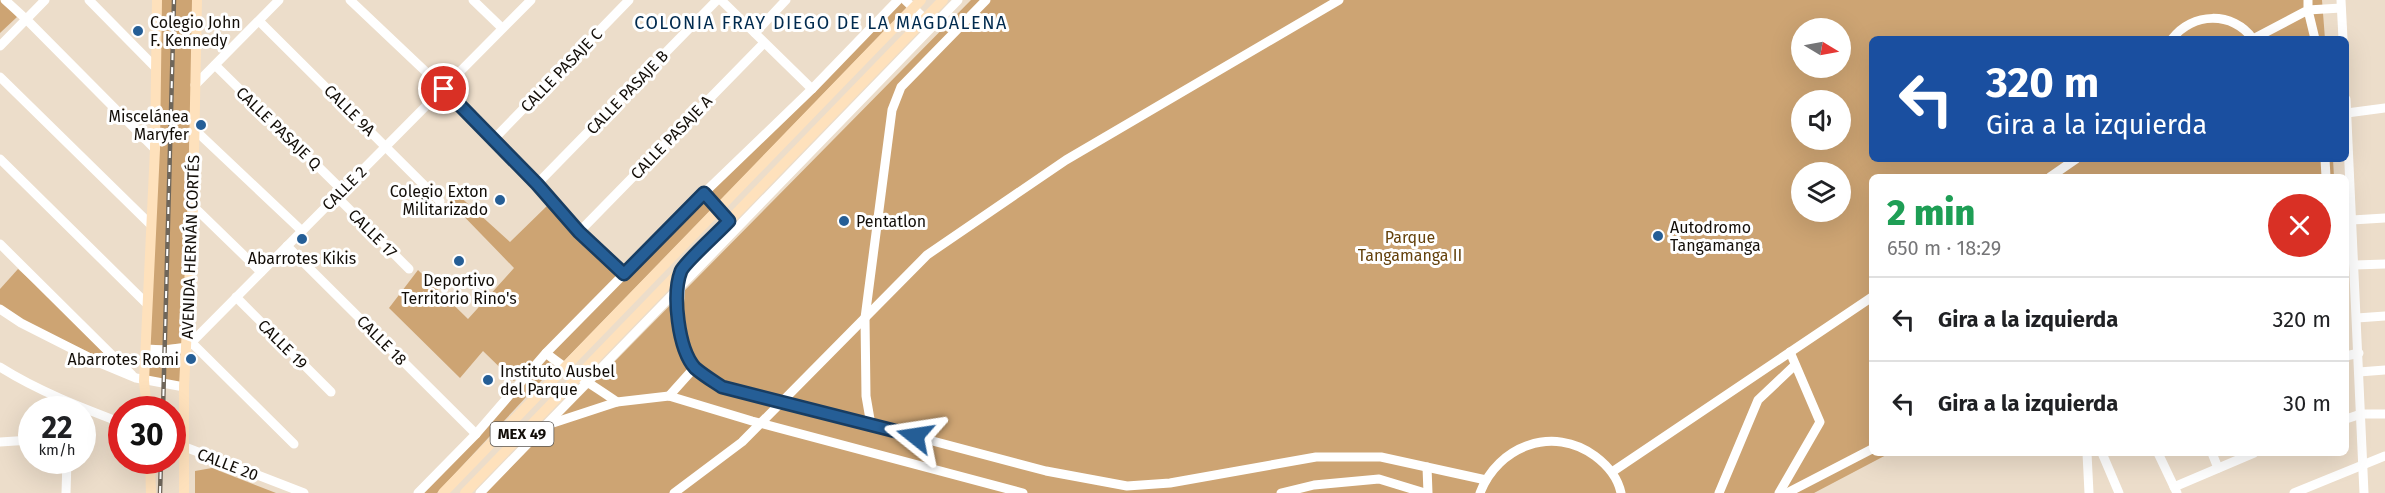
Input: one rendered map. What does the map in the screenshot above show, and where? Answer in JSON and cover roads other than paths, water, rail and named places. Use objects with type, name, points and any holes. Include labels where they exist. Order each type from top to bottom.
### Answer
[{"type":"main road","points":[[144,396],[140,380],[146,349],[155,149],[157,0]]},
{"type":"main road","name":"AVENIDA HERNÁN CORTÉS","points":[[184,396],[189,345],[197,0]]},
{"type":"main road","name":"MEX 49","points":[[465,493],[521,443],[729,221],[928,22],[943,0]]},
{"type":"main road","name":"MEX 49","points":[[443,493],[718,209],[913,3]]},
{"type":"main road","points":[[150,474],[151,493]]},
{"type":"main road","name":"AVENIDA HERNÁN CORTÉS","points":[[184,474],[184,493]]},
{"type":"street","points":[[5,0],[155,149]]},
{"type":"street","points":[[0,46],[45,0]]},
{"type":"street","points":[[89,0],[156,68]]},
{"type":"street","points":[[195,85],[279,0]]},
{"type":"street","points":[[350,0],[444,89],[537,184],[579,232],[624,274]]},
{"type":"street","points":[[473,0],[502,28]]},
{"type":"street","name":"CALLE 2","points":[[189,345],[531,0]]},
{"type":"street","name":"CALLE PASAJE C","points":[[493,140],[629,0]]},
{"type":"street","name":"CALLE PASAJE B","points":[[537,184],[717,0]]},
{"type":"street","points":[[722,0],[812,89]]},
{"type":"street","points":[[755,33],[786,0]]},
{"type":"street","points":[[418,493],[476,434],[546,353],[704,193],[812,89],[898,0]]},
{"type":"street","points":[[480,493],[521,443],[547,424],[583,378],[679,287],[928,22],[958,0]]},
{"type":"street","points":[[871,425],[866,396],[865,318],[892,110],[901,87],[986,0]]},
{"type":"street","points":[[674,493],[742,442],[927,255],[1066,160],[1339,0]]},
{"type":"street","points":[[913,3],[928,22]]},
{"type":"street","points":[[2258,36],[2308,5],[2341,4],[2343,36]]},
{"type":"street","points":[[2308,5],[2314,36]]},
{"type":"street","points":[[2174,36],[2193,21],[2217,17],[2234,22],[2251,36]]},
{"type":"street","name":"CALLE 9A","points":[[259,21],[440,201]]},
{"type":"street","name":"CALLE PASAJE A","points":[[579,232],[764,43]]},
{"type":"street","name":"CALLE PASAJE Q","points":[[215,65],[339,193]]},
{"type":"street","points":[[0,77],[151,225]]},
{"type":"street","points":[[2349,113],[2385,108]]},
{"type":"street","points":[[195,130],[302,231]]},
{"type":"street","points":[[2349,156],[2364,493]]},
{"type":"street","points":[[0,159],[147,304]]},
{"type":"street","points":[[2054,174],[2072,162]]},
{"type":"street","name":"CALLE 17","points":[[339,193],[409,269]]},
{"type":"street","points":[[704,193],[729,221]]},
{"type":"street","points":[[193,206],[261,272]]},
{"type":"street","points":[[2352,220],[2385,218]]},
{"type":"street","points":[[0,244],[140,380]]},
{"type":"street","name":"CALLE 18","points":[[287,246],[476,434]]},
{"type":"street","points":[[2355,265],[2385,264]]},
{"type":"street","points":[[682,270],[678,323],[683,347],[695,367],[722,387],[1046,471],[1127,486],[1170,483],[1316,457],[1380,457],[1486,480]]},
{"type":"street","name":"CALLE 19","points":[[236,297],[331,392]]},
{"type":"street","points":[[1612,472],[1869,299]]},
{"type":"street","points":[[0,309],[31,328],[100,363],[140,380],[184,387]]},
{"type":"street","points":[[2357,318],[2385,316]]},
{"type":"street","points":[[146,349],[165,350],[189,345],[294,444]]},
{"type":"street","points":[[1779,493],[1820,422],[1790,352]]},
{"type":"street","points":[[546,353],[564,368],[583,378],[617,402]]},
{"type":"street","points":[[2349,355],[2359,353]]},
{"type":"street","points":[[1719,493],[1758,400],[1795,365]]},
{"type":"street","points":[[0,367],[50,396]]},
{"type":"street","points":[[669,396],[695,367]]},
{"type":"street","points":[[2359,372],[2385,370]]},
{"type":"street","points":[[547,424],[617,402],[669,396],[759,423],[1023,493]]},
{"type":"street","points":[[2349,418],[2361,414],[2385,414]]},
{"type":"street","points":[[0,442],[18,441]]},
{"type":"street","points":[[1480,493],[1497,465],[1511,452],[1529,444],[1548,441],[1568,442],[1586,449],[1612,472],[1621,493]]},
{"type":"street","name":"CALLE 20","points":[[186,447],[304,493]]},
{"type":"street","points":[[1787,493],[1869,451]]},
{"type":"street","points":[[2087,456],[2089,493]]},
{"type":"street","points":[[2103,456],[2119,493]]},
{"type":"street","points":[[2159,456],[2175,490],[2247,456]]},
{"type":"street","points":[[2213,456],[2218,468]]},
{"type":"street","points":[[2294,493],[2385,456]]},
{"type":"street","points":[[1281,493],[1314,485],[1379,478],[1426,493],[1427,467]]},
{"type":"street","points":[[66,493],[67,474]]},
{"type":"railway","points":[[163,396],[174,0]]},
{"type":"railway","points":[[160,493],[161,474]]},
{"type":"place","name":"Colegio John F. Kennedy","points":[[138,31]]},
{"type":"place","name":"Miscelánea Maryfer","points":[[201,125]]},
{"type":"place","name":"Colegio Exton Militarizado","points":[[500,200]]},
{"type":"place","name":"Pentatlon","points":[[844,221]]},
{"type":"place","name":"Autodromo Tangamanga","points":[[1658,236]]},
{"type":"place","name":"Abarrotes Kikis","points":[[302,239]]},
{"type":"place","name":"Deportivo Territorio Rino's","points":[[459,261]]},
{"type":"place","name":"Abarrotes Romi","points":[[191,359]]},
{"type":"place","name":"Instituto Ausbel del Parque","points":[[488,380]]},
{"type":"district","name":"COLONIA FRAY DIEGO DE LA MAGDALENA","points":[[821,23]]},
{"type":"park label","name":"Parque Tangamanga II","points":[[1410,246]]}]
